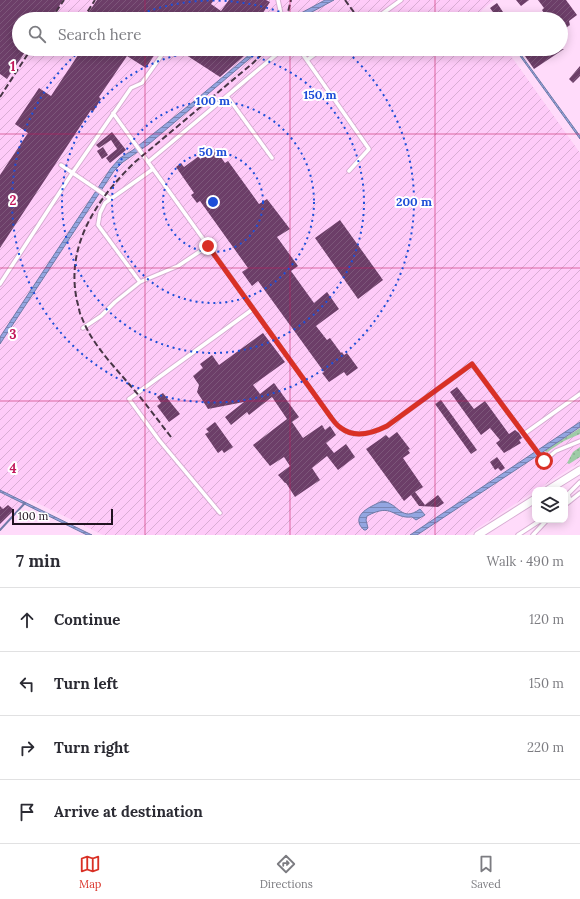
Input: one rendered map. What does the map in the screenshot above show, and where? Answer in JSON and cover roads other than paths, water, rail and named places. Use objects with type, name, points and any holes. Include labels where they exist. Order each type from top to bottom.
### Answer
[{"type":"street","points":[[553,487],[580,470]]},
{"type":"street","points":[[478,535],[532,500]]},
{"type":"lane","points":[[278,0],[281,12]]},
{"type":"lane","points":[[385,12],[401,0]]},
{"type":"lane","points":[[0,284],[130,88],[142,83],[161,56]]},
{"type":"lane","points":[[148,162],[274,56]]},
{"type":"lane","points":[[304,56],[369,148],[349,171]]},
{"type":"lane","points":[[307,60],[312,56]]},
{"type":"lane","points":[[227,96],[272,158]]},
{"type":"lane","points":[[113,113],[340,428],[350,433],[362,434],[375,432],[387,426],[472,364],[544,461],[556,451],[580,441]]},
{"type":"lane","points":[[61,165],[111,199]]},
{"type":"lane","points":[[140,282],[98,225],[100,214],[105,203],[153,169]]},
{"type":"lane","points":[[83,328],[101,316],[115,302],[140,282],[178,266],[208,246]]},
{"type":"lane","points":[[220,513],[159,440],[129,399],[253,309]]},
{"type":"lane","points":[[524,434],[580,394]]},
{"type":"lane","points":[[580,482],[568,494],[570,501],[580,493]]},
{"type":"lane","points":[[518,535],[536,523]]},
{"type":"lane","points":[[533,535],[544,523]]},
{"type":"water","points":[[325,0],[334,0],[312,12],[303,12]]},
{"type":"water","points":[[248,56],[253,56],[149,144],[123,162],[114,171],[0,344],[0,337],[111,168],[120,158],[133,150]]},
{"type":"water","points":[[520,56],[522,56],[580,136],[580,139]]},
{"type":"water","points":[[580,422],[580,427],[561,440],[417,535],[410,535]]},
{"type":"water","points":[[0,490],[92,535],[87,535],[0,492]]},
{"type":"water","points":[[382,501],[388,502],[404,513],[414,513],[420,509],[425,515],[416,520],[412,517],[400,516],[387,511],[376,512],[367,516],[366,520],[368,528],[364,530],[359,523],[359,518],[367,509]]},
{"type":"waterway","points":[[0,530],[25,503]]},
{"type":"railway","points":[[56,12],[64,0]]},
{"type":"railway","points":[[87,12],[95,0]]},
{"type":"railway","points":[[288,12],[291,0]]},
{"type":"railway","points":[[345,0],[354,12]]},
{"type":"railway","points":[[0,97],[26,56]]},
{"type":"railway","points":[[171,437],[103,353],[86,327],[77,301],[74,280],[80,242],[87,224],[97,207],[121,176],[135,162],[260,56]]}]
